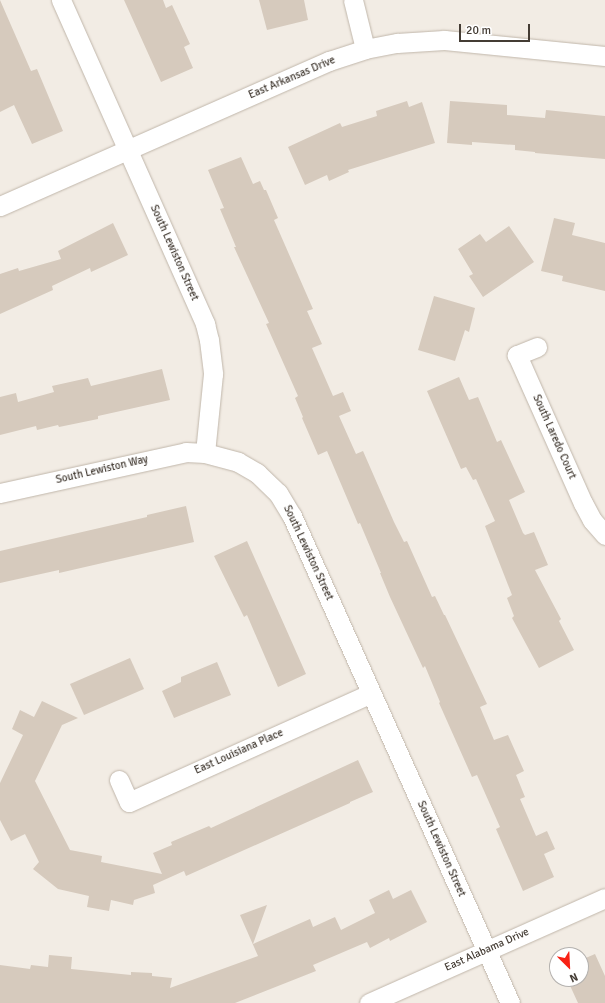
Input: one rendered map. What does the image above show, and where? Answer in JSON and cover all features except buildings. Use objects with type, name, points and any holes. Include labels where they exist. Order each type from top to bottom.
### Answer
[{"type":"street","name":"South Lewiston Street","points":[[61,0],[205,324],[210,340],[213,374],[205,453],[238,462],[257,473],[278,493],[292,516],[510,1003]]},
{"type":"street","points":[[353,0],[365,49]]},
{"type":"street","name":"East Arkansas Drive","points":[[0,206],[329,61],[365,49],[396,43],[444,40],[605,56]]},
{"type":"street","name":"South Laredo Court","points":[[537,347],[517,355],[583,504],[592,520],[605,535]]},
{"type":"street","name":"South Lewiston Way","points":[[0,493],[169,455],[186,452],[205,453]]},
{"type":"street","name":"East Louisiana Place","points":[[119,780],[129,802],[371,693]]},
{"type":"street","name":"East Alabama Drive","points":[[369,1003],[605,898]]}]
